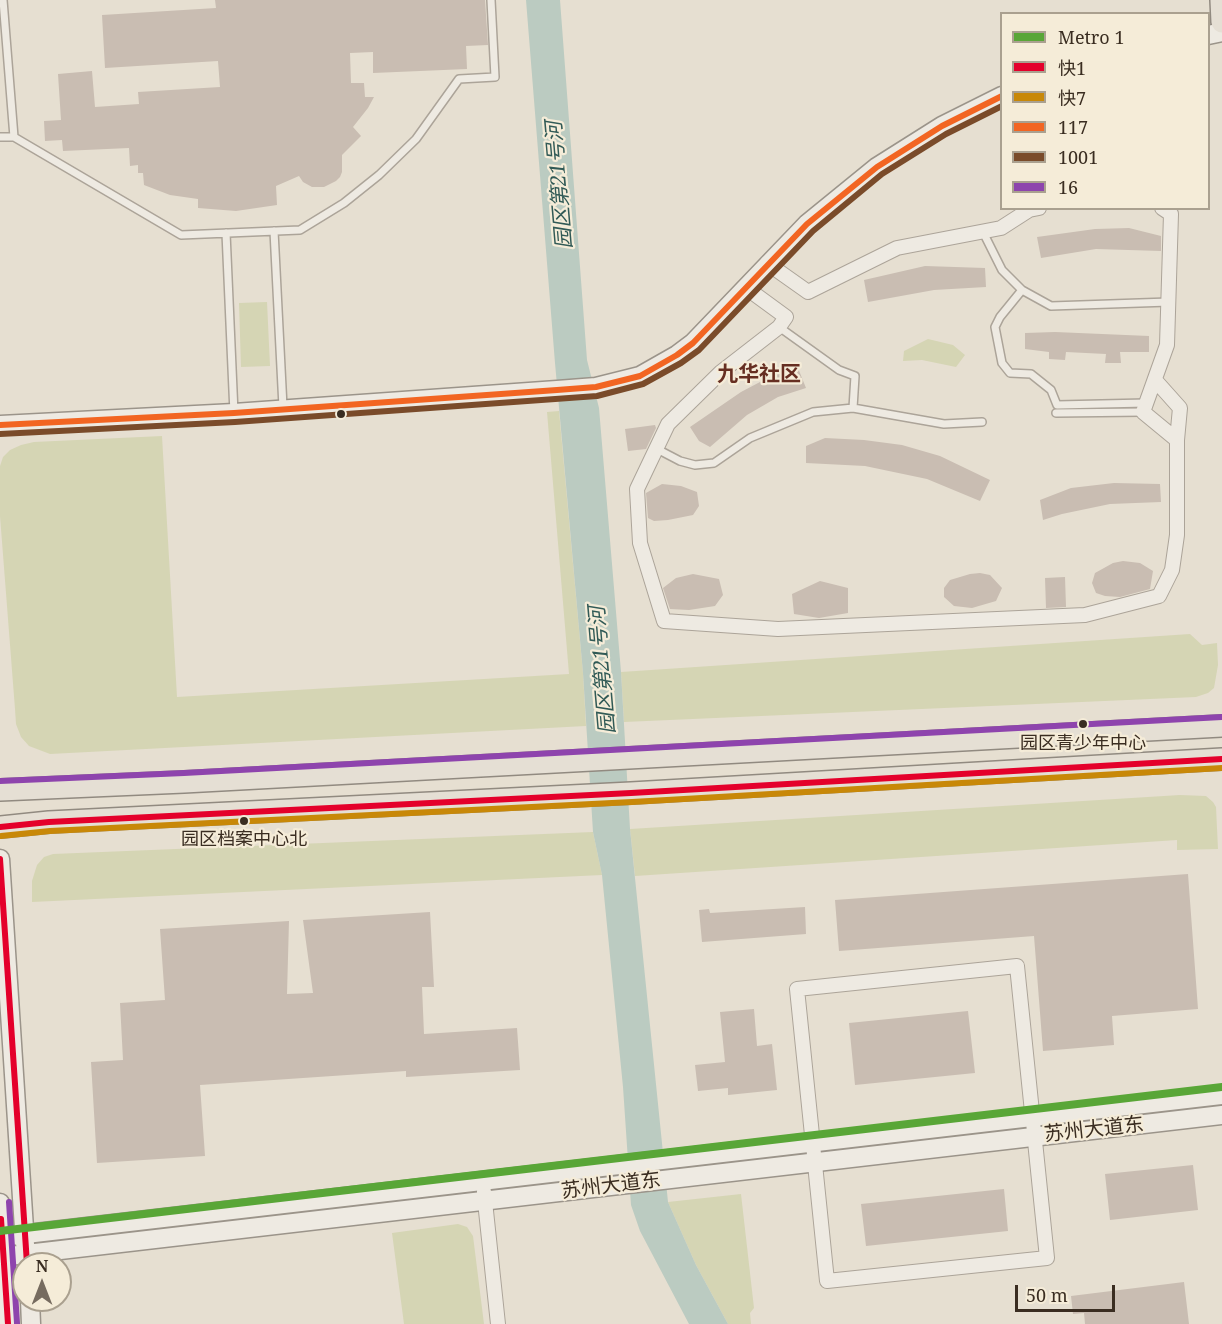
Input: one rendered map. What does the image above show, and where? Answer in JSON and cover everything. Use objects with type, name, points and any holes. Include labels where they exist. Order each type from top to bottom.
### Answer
[{"type":"main road","points":[[1221,0],[1222,22]]},
{"type":"main road","points":[[0,424],[234,413],[557,390],[596,387],[640,376],[693,343],[807,224],[877,167],[942,126],[1000,97]]},
{"type":"main road","points":[[0,790],[1222,726]]},
{"type":"main road","points":[[0,827],[49,822],[631,793],[1222,759]]},
{"type":"main road","points":[[0,859],[26,1252]]},
{"type":"main road","name":"苏州大道东","points":[[1,1236],[1222,1095]]},
{"type":"main road","name":"苏州大道东","points":[[72,1253],[484,1200],[1222,1115]]},
{"type":"main road","points":[[0,1203],[8,1324]]},
{"type":"street","points":[[768,263],[808,292],[897,248],[1001,228],[1029,210]]},
{"type":"street","points":[[1165,210],[1172,214],[1167,345],[1145,408],[1177,440]]},
{"type":"street","points":[[745,287],[786,317],[779,327],[721,372],[668,424],[637,489],[640,543],[664,621],[778,629],[1085,615],[1159,596],[1172,570],[1177,535],[1177,440],[1180,408],[1155,380]]},
{"type":"street","points":[[1017,966],[1032,1118],[1047,1258],[827,1281],[797,989],[1017,966]]},
{"type":"street","points":[[482,1181],[498,1324]]},
{"type":"lane","points":[[3,0],[14,137]]},
{"type":"lane","points":[[0,138],[14,137],[182,235],[300,230],[344,203],[379,175],[416,139],[459,79],[495,77],[491,0]]},
{"type":"lane","points":[[274,231],[283,410]]},
{"type":"lane","points":[[983,232],[1002,270],[1022,290],[1051,306],[1169,302]]},
{"type":"lane","points":[[226,233],[234,413]]},
{"type":"lane","points":[[1022,290],[1000,317],[995,327],[1002,363],[1010,373],[1031,374],[1050,390],[1057,405],[1145,408]]},
{"type":"lane","points":[[779,327],[839,370],[855,376],[853,408]]},
{"type":"lane","points":[[657,449],[680,461],[695,465],[714,463],[750,438],[813,412],[853,408],[944,424],[982,422]]},
{"type":"lane","points":[[1056,413],[1145,408]]},
{"type":"green space","points":[[267,302],[270,366],[241,367],[239,303]]},
{"type":"green space","points":[[928,339],[953,345],[965,355],[956,367],[922,360],[903,361],[904,351]]},
{"type":"green space","points":[[559,411],[586,726],[50,754],[29,746],[21,737],[16,724],[0,516],[0,466],[3,457],[10,450],[34,442],[162,436],[177,697],[569,674],[547,412]]},
{"type":"green space","points":[[1190,634],[1202,645],[1217,643],[1218,665],[1214,688],[1196,697],[624,722],[621,672]]},
{"type":"green space","points":[[1180,795],[1206,796],[1213,802],[1216,807],[1218,849],[1177,850],[1177,840],[635,876],[630,829]]},
{"type":"green space","points":[[593,832],[602,875],[32,902],[32,881],[37,865],[44,857],[53,854]]},
{"type":"green space","points":[[741,1194],[754,1308],[750,1313],[751,1324],[728,1324],[696,1265],[668,1202]]},
{"type":"green space","points":[[458,1224],[467,1227],[473,1236],[484,1324],[404,1324],[392,1233]]},
{"type":"water","name":"园区第21号河","points":[[526,0],[560,0],[587,360],[599,408],[621,672],[630,829],[668,1202],[696,1265],[728,1324],[689,1324],[640,1231],[631,1205],[623,1087],[602,875],[593,832],[583,673]]},
{"type":"building","points":[[215,0],[485,0],[488,45],[466,46],[467,69],[373,73],[373,52],[350,53],[351,83],[364,83],[365,97],[374,97],[353,127],[361,136],[342,155],[342,172],[336,181],[324,187],[312,187],[303,182],[299,176],[276,186],[277,205],[236,211],[198,208],[198,199],[170,195],[144,185],[143,173],[138,173],[138,165],[130,166],[129,148],[63,151],[62,140],[45,141],[44,121],[61,120],[58,74],[92,71],[95,107],[139,104],[138,92],[220,87],[218,61],[105,68],[102,15],[216,8]]},
{"type":"building","points":[[1129,228],[1161,236],[1161,251],[1096,249],[1041,258],[1037,237],[1095,229]]},
{"type":"building","points":[[925,266],[985,268],[986,287],[934,290],[868,302],[864,280]]},
{"type":"building","points":[[1025,333],[1149,336],[1149,352],[1120,352],[1121,363],[1105,363],[1106,354],[1066,352],[1065,360],[1049,359],[1049,352],[1025,349]]},
{"type":"building","points":[[796,363],[806,388],[778,397],[747,415],[710,447],[699,441],[690,427],[741,392]]},
{"type":"building","points":[[655,425],[656,428],[646,449],[628,451],[625,429]]},
{"type":"building","points":[[825,438],[902,445],[940,456],[990,480],[980,501],[927,479],[865,466],[806,463],[806,446]]},
{"type":"building","points":[[1114,483],[1160,484],[1161,502],[1110,504],[1043,520],[1040,500],[1071,488]]},
{"type":"building","points":[[662,484],[681,486],[697,492],[699,506],[693,515],[654,521],[648,518],[646,493]]},
{"type":"building","points":[[1123,561],[1140,563],[1153,571],[1150,589],[1120,597],[1096,593],[1092,583],[1095,573],[1113,563]]},
{"type":"building","points":[[980,573],[990,575],[1002,588],[996,601],[972,608],[954,606],[944,597],[944,588],[950,580]]},
{"type":"building","points":[[693,574],[719,579],[723,595],[715,606],[689,610],[670,609],[663,588],[676,578]]},
{"type":"building","points":[[1065,577],[1066,607],[1046,608],[1045,578]]},
{"type":"building","points":[[820,581],[848,588],[848,613],[819,618],[794,614],[792,594]]},
{"type":"building","points":[[1188,874],[1198,1009],[1112,1016],[1114,1045],[1043,1051],[1034,936],[839,951],[835,900]]},
{"type":"building","points":[[805,907],[806,934],[702,942],[699,910],[709,909],[710,913]]},
{"type":"building","points":[[430,912],[434,987],[422,987],[424,1034],[517,1028],[520,1070],[406,1077],[406,1071],[200,1085],[205,1156],[97,1163],[91,1062],[123,1060],[120,1003],[165,1000],[160,929],[289,921],[287,994],[313,993],[303,920]]},
{"type":"building","points":[[754,1009],[757,1046],[772,1044],[777,1090],[728,1095],[728,1088],[698,1091],[695,1065],[725,1062],[720,1012]]},
{"type":"building","points":[[968,1011],[975,1073],[855,1085],[849,1023]]},
{"type":"building","points":[[1193,1165],[1198,1210],[1110,1220],[1105,1174]]},
{"type":"building","points":[[1004,1189],[1008,1231],[866,1246],[861,1204]]},
{"type":"building","points":[[1184,1282],[1189,1324],[1085,1324],[1084,1313],[1073,1314],[1071,1296]]},
{"type":"metro line","name":"1","points":[[0,1231],[1222,1087]]},
{"type":"transit line","name":"117","points":[[0,425],[234,413],[557,390],[596,387],[640,376],[693,343],[807,224],[877,167],[942,126],[1000,97]]},
{"type":"transit line","name":"1001","points":[[0,434],[235,422],[597,396],[643,384],[699,350],[813,231],[882,174],[946,134],[1000,107]]},
{"type":"transit line","name":"16","points":[[0,781],[1222,717]]},
{"type":"transit line","name":"快1","points":[[0,827],[49,822],[631,793],[1222,759]]},
{"type":"transit line","name":"快7","points":[[1,836],[50,831],[632,802],[1222,768]]},
{"type":"transit line","name":"快1","points":[[0,859],[26,1252]]},
{"type":"transit line","name":"16","points":[[9,1202],[17,1323]]},
{"type":"transit line","name":"快1","points":[[1,1219],[8,1324]]},
{"type":"place","name":"园区青少年中心","points":[[1083,724]]},
{"type":"place","name":"园区档案中心北","points":[[244,821]]},
{"type":"district","name":"九华社区","points":[[759,375]]}]
